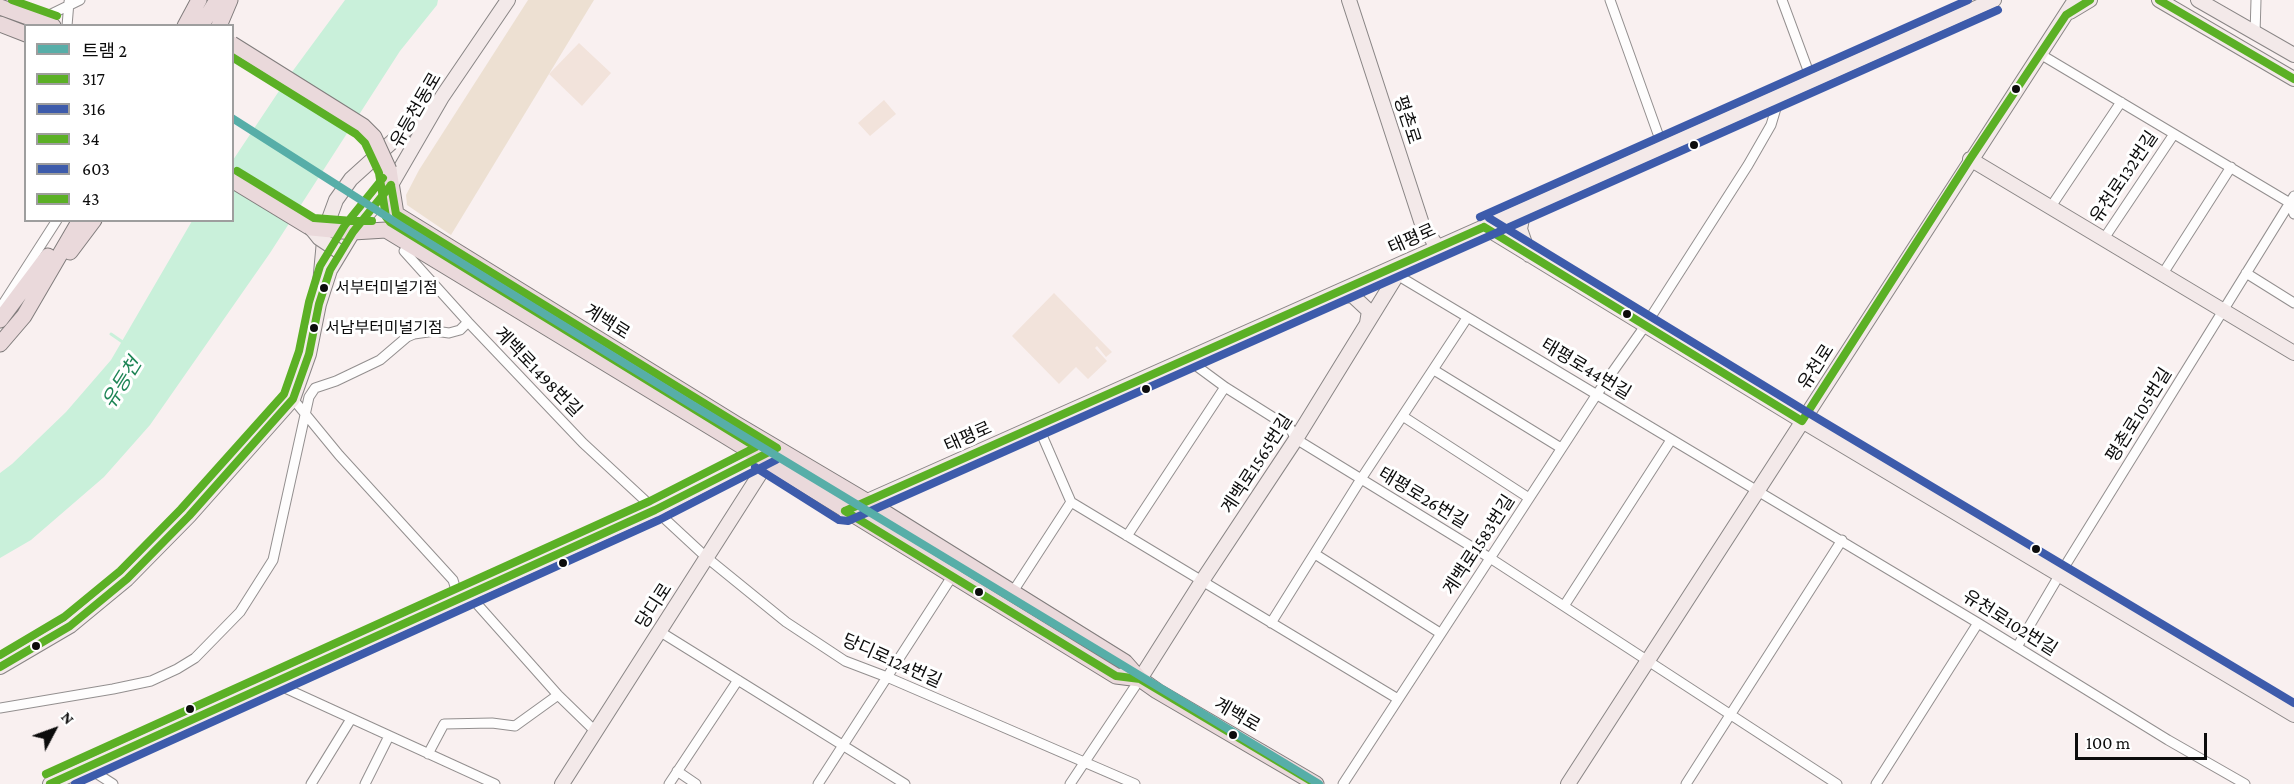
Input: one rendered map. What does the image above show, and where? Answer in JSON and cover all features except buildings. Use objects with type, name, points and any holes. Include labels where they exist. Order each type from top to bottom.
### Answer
[{"type":"main road","points":[[198,15],[217,0]]},
{"type":"main road","points":[[220,24],[230,0]]},
{"type":"main road","name":"유등천동로","points":[[0,667],[70,627],[127,579],[189,516],[293,399],[309,354],[319,304],[330,270],[508,0]]},
{"type":"main road","name":"평촌로","points":[[1348,0],[1422,224],[1438,248]]},
{"type":"main road","name":"태평로","points":[[845,511],[1336,293],[1398,270],[1484,227],[1994,0]]},
{"type":"main road","name":"유천로","points":[[1568,784],[1970,159],[2075,0]]},
{"type":"main road","points":[[2066,15],[2090,0]]},
{"type":"main road","points":[[2159,0],[2294,79]]},
{"type":"main road","points":[[2198,0],[2294,55]]},
{"type":"main road","points":[[0,7],[46,23]]},
{"type":"main road","points":[[0,24],[24,33]]},
{"type":"main road","name":"계백로","points":[[234,45],[363,126],[374,137],[390,178],[396,214],[868,502],[1125,662],[1140,679],[1316,784]]},
{"type":"main road","points":[[319,304],[325,230],[336,201],[351,179],[442,97]]},
{"type":"main road","name":"유천로132번길","points":[[1970,159],[2294,353]]},
{"type":"main road","name":"계백로","points":[[234,181],[311,228],[353,232],[386,230],[1116,676],[1140,679]]},
{"type":"main road","points":[[1524,209],[1520,229],[1529,255]]},
{"type":"main road","points":[[0,320],[40,268],[69,222]]},
{"type":"main road","points":[[0,344],[24,316],[79,222]]},
{"type":"main road","points":[[41,286],[92,222]]},
{"type":"main road","points":[[1484,227],[1802,422],[2060,573],[2294,715]]},
{"type":"main road","points":[[311,228],[319,238],[340,252]]},
{"type":"main road","name":"계백로1565번길","points":[[1140,679],[1296,439],[1398,270]]},
{"type":"main road","points":[[1336,293],[1353,296],[1369,311],[1367,323]]},
{"type":"main road","name":"당디로","points":[[561,784],[706,557],[764,460],[777,448]]},
{"type":"main road","points":[[50,784],[764,460]]},
{"type":"street","points":[[46,23],[69,3],[80,0]]},
{"type":"street","points":[[1610,0],[1663,148]]},
{"type":"street","points":[[1782,0],[1812,81]]},
{"type":"street","points":[[2255,34],[2256,0]]},
{"type":"street","points":[[67,24],[69,3]]},
{"type":"street","points":[[2040,54],[2231,167],[2292,199],[2294,214]]},
{"type":"street","name":"계백로1583번길","points":[[1343,784],[1596,394],[1645,326],[1748,165],[1771,125],[1780,95]]},
{"type":"street","points":[[2050,208],[2121,102]]},
{"type":"street","name":"유천로132번길","points":[[2103,240],[2174,134]]},
{"type":"street","points":[[2162,275],[2231,167]]},
{"type":"street","name":"평촌로105번길","points":[[2017,647],[2060,573],[2292,199]]},
{"type":"street","points":[[0,308],[56,222]]},
{"type":"street","name":"계백로1498번길","points":[[404,251],[583,443],[706,557]]},
{"type":"street","name":"태평로44번길","points":[[1398,270],[1467,318],[1758,490]]},
{"type":"street","points":[[2246,273],[2294,303]]},
{"type":"street","points":[[1271,623],[1361,479],[1404,417],[1467,318]]},
{"type":"street","points":[[0,708],[151,681],[195,658],[240,612],[273,560],[309,398],[315,388],[336,381],[380,360],[406,337],[435,331],[449,333],[460,330],[468,322]]},
{"type":"street","name":"태평로26번길","points":[[1187,359],[1290,428],[1296,439],[1490,558],[1838,784]]},
{"type":"street","points":[[1434,370],[1561,448]]},
{"type":"street","points":[[1127,536],[1226,387]]},
{"type":"street","points":[[293,399],[339,455],[453,580],[464,597],[595,731]]},
{"type":"street","points":[[1404,417],[1529,498]]},
{"type":"street","points":[[1038,426],[1071,502],[1398,699]]},
{"type":"street","points":[[1564,606],[1671,440]]},
{"type":"street","name":"유천로102번길","points":[[1758,490],[1978,622],[2168,740],[2245,784]]},
{"type":"street","points":[[1012,593],[1071,502]]},
{"type":"street","points":[[1686,784],[1842,540]]},
{"type":"street","points":[[1315,554],[1440,633]]},
{"type":"street","name":"당디로124번길","points":[[706,557],[786,622],[845,662],[887,677],[1135,784]]},
{"type":"street","points":[[818,784],[962,561]]},
{"type":"street","points":[[1876,784],[1978,622]]},
{"type":"street","points":[[659,632],[904,784]]},
{"type":"street","points":[[1070,784],[1140,679]]},
{"type":"street","points":[[669,784],[738,680]]},
{"type":"street","points":[[274,683],[495,784]]},
{"type":"street","points":[[428,754],[444,724],[492,723],[515,726],[558,695]]},
{"type":"street","points":[[311,784],[351,719]]},
{"type":"street","points":[[364,784],[389,736]]},
{"type":"street","points":[[87,768],[113,784]]},
{"type":"street","points":[[677,771],[696,784]]},
{"type":"shaded area","points":[[528,0],[594,0],[451,235],[407,205],[406,195],[419,170]]},
{"type":"shaded area","points":[[579,43],[611,73],[582,106],[549,74]]},
{"type":"shaded area","points":[[884,100],[896,114],[870,136],[858,123]]},
{"type":"shaded area","points":[[1054,293],[1112,352],[1106,357],[1097,346],[1095,348],[1107,361],[1088,379],[1076,367],[1059,384],[1012,336]]},
{"type":"water","name":"유등천","points":[[345,0],[438,0],[437,5],[400,51],[270,253],[150,425],[104,477],[31,540],[0,558],[0,473],[66,412],[111,360],[191,222],[234,222],[234,158],[289,76]]},
{"type":"waterway","points":[[111,334],[124,343]]},
{"type":"tram line","name":"2","points":[[234,119],[400,225],[694,406],[1319,784]]},
{"type":"transit line","name":"43","points":[[12,0],[57,16]]},
{"type":"transit line","name":"603","points":[[1480,217],[1968,0]]},
{"type":"transit line","name":"317","points":[[1802,421],[1970,159],[2066,15],[2090,0]]},
{"type":"transit line","name":"317","points":[[2159,0],[2294,79]]},
{"type":"transit line","name":"316","points":[[755,467],[839,520],[848,521],[1998,10]]},
{"type":"transit line","name":"43","points":[[46,774],[650,501],[756,447],[390,222],[386,217],[379,173],[365,143],[356,134],[234,58]]},
{"type":"transit line","name":"43","points":[[237,171],[314,218],[372,221]]},
{"type":"transit line","name":"43","points":[[0,655],[64,617],[120,571],[181,509],[284,394],[299,351],[309,302],[320,266],[345,225],[383,178]]},
{"type":"transit line","name":"34","points":[[0,667],[70,626],[127,579],[189,516],[293,399],[309,354],[319,304],[330,270],[353,232],[391,185]]},
{"type":"transit line","name":"34","points":[[50,784],[655,510],[777,448],[396,214],[391,185]]},
{"type":"transit line","name":"603","points":[[1489,218],[1807,412],[2294,703]]},
{"type":"transit line","name":"317","points":[[1484,227],[1802,421]]},
{"type":"transit line","name":"317","points":[[845,511],[1484,227]]},
{"type":"transit line","name":"316","points":[[75,784],[659,520],[776,460]]},
{"type":"transit line","name":"317","points":[[845,511],[1116,676],[1140,679],[1316,784]]},
{"type":"place","name":"서부터미널기점","points":[[324,288]]},
{"type":"place","name":"서남부터미널기점","points":[[314,328]]}]
